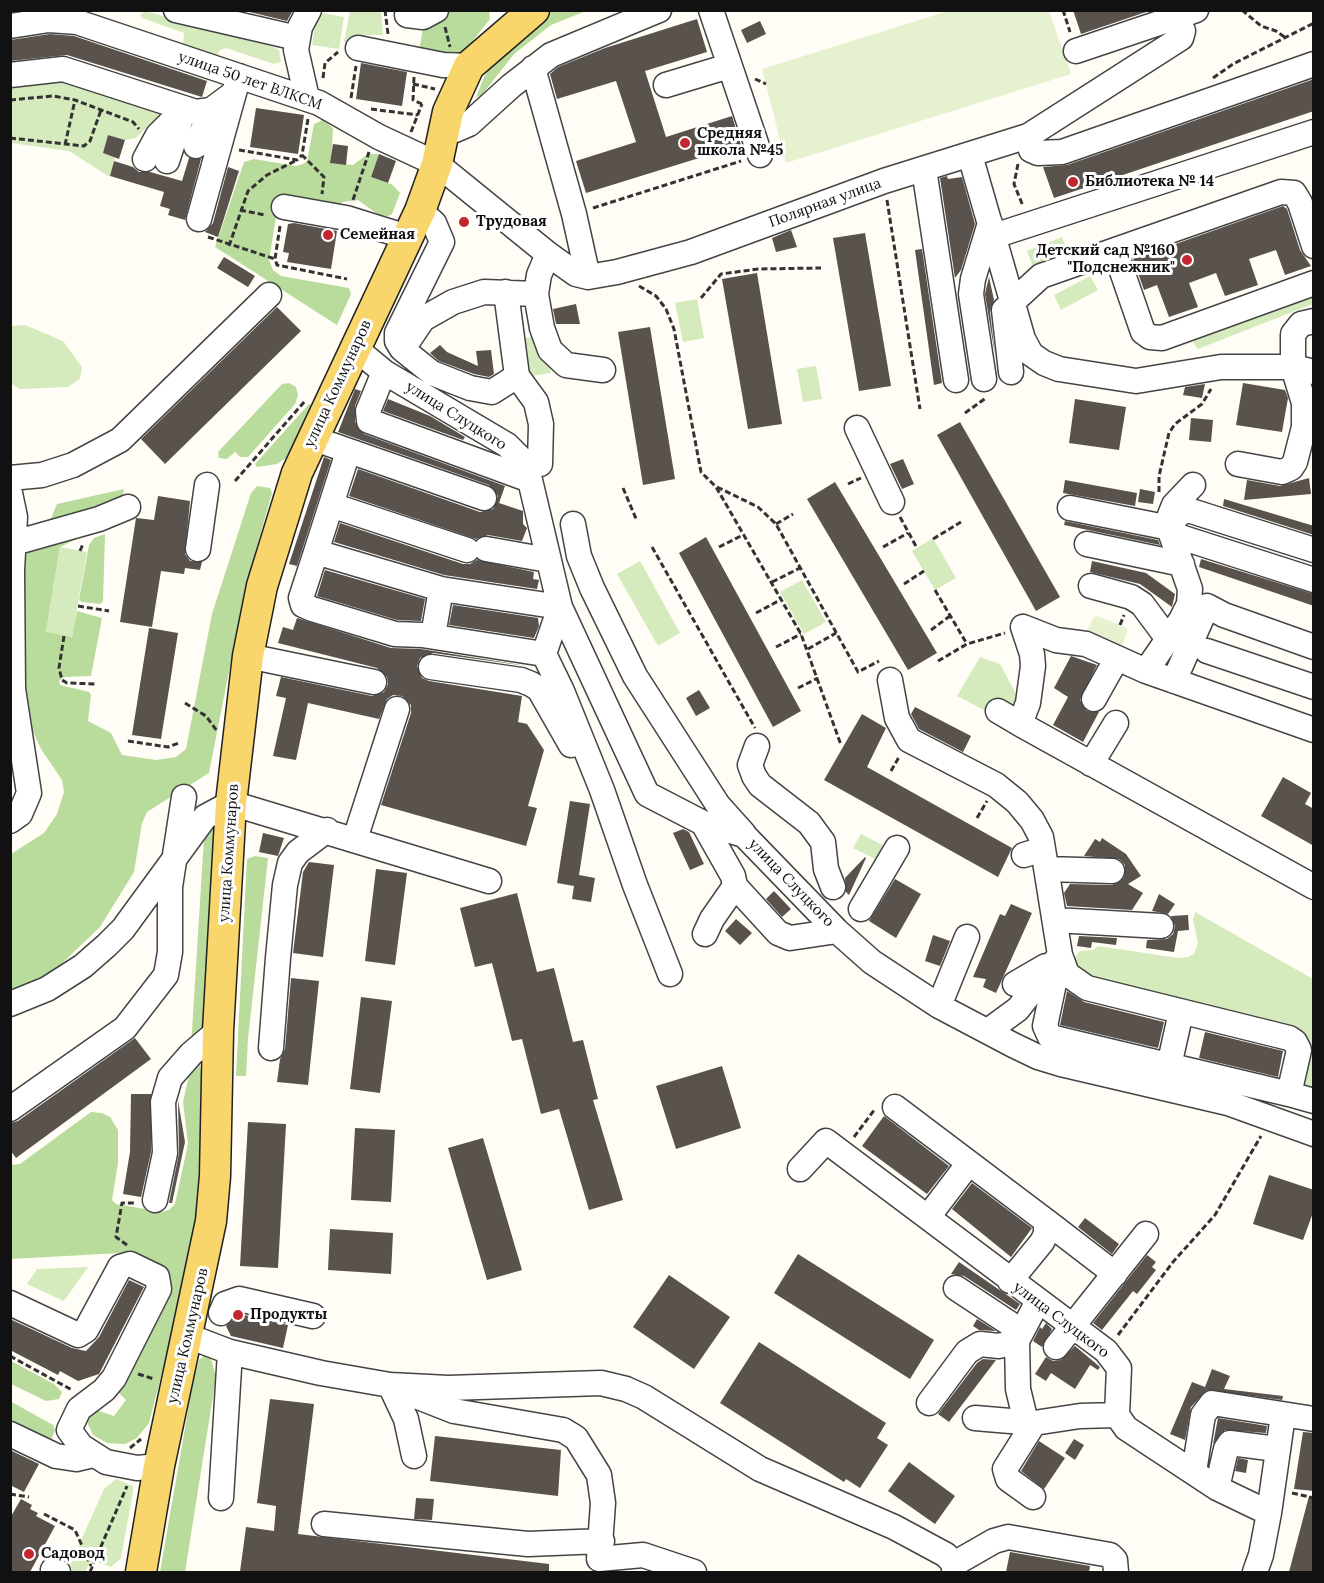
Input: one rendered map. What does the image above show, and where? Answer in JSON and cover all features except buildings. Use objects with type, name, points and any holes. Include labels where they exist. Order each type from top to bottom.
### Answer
[{"type":"main road","points":[[437,164],[456,65],[527,12]]},
{"type":"main road","name":"улица Коммунаров","points":[[141,1572],[148,1467],[176,1385],[188,1336],[213,1308],[207,1250],[215,1176],[218,1031],[231,803],[248,656],[261,586],[297,473],[420,211],[437,164]]},
{"type":"street","points":[[176,10],[297,38]]},
{"type":"street","points":[[309,10],[297,38],[299,67],[309,99]]},
{"type":"street","points":[[445,129],[455,130],[469,124],[533,68],[576,43],[659,10]]},
{"type":"street","points":[[711,10],[760,155]]},
{"type":"street","points":[[1076,51],[1186,14]]},
{"type":"street","name":"Полярная улица","points":[[588,277],[617,272],[692,252],[884,181],[970,155],[1030,143],[1180,38],[1184,31],[1186,14]]},
{"type":"street","points":[[393,16],[439,15]]},
{"type":"street","name":"улица 50 лет ВЛКСМ","points":[[10,26],[49,20],[76,22],[236,85],[309,99],[437,164]]},
{"type":"street","points":[[351,48],[456,65]]},
{"type":"street","points":[[1030,143],[1038,153],[1062,152],[1314,64]]},
{"type":"street","points":[[666,85],[729,66]]},
{"type":"street","points":[[437,164],[548,254],[576,274],[588,277],[574,214],[533,68]]},
{"type":"street","points":[[10,75],[63,69],[175,117],[211,110]]},
{"type":"street","points":[[195,146],[211,110],[236,85]]},
{"type":"street","points":[[198,219],[236,85]]},
{"type":"street","points":[[147,154],[175,117]]},
{"type":"street","points":[[992,230],[1031,224],[1314,132]]},
{"type":"street","points":[[970,155],[1023,339],[1031,354],[1059,369],[1136,381],[1221,367],[1303,369]]},
{"type":"street","points":[[924,169],[956,380]]},
{"type":"street","points":[[1011,372],[1004,310],[1013,299],[1041,276],[1281,192],[1294,193],[1300,203],[1314,246]]},
{"type":"street","points":[[284,207],[346,218],[407,237]]},
{"type":"street","points":[[420,211],[434,223],[442,242],[397,333],[397,341],[402,349],[432,373],[470,388],[492,392],[517,376]]},
{"type":"street","points":[[984,379],[971,294],[973,279],[992,230]]},
{"type":"street","points":[[1115,251],[1143,332],[1150,337],[1162,338],[1314,283]]},
{"type":"street","points":[[548,254],[539,275],[536,294],[542,327],[557,359],[566,365],[603,370]]},
{"type":"street","points":[[402,349],[423,319],[453,302],[484,291],[536,294]]},
{"type":"street","points":[[384,372],[368,411],[369,421],[535,472],[541,424],[536,402],[517,376],[506,292]]},
{"type":"street","points":[[10,478],[42,475],[74,465],[120,440],[268,295]]},
{"type":"street","points":[[1238,464],[1282,472],[1291,468],[1298,452],[1309,409],[1303,369],[1293,334],[1301,324],[1314,321]]},
{"type":"street","name":"улица Слуцкого","points":[[355,348],[384,372],[507,445],[535,472],[548,560],[560,606],[587,670],[647,794],[703,824],[744,835],[837,931],[872,962],[939,1006],[1038,1057],[1228,1103],[1314,1134]]},
{"type":"street","points":[[856,428],[892,502]]},
{"type":"street","points":[[312,438],[484,498]]},
{"type":"street","points":[[348,452],[301,598],[303,604],[383,631],[433,636],[544,654]]},
{"type":"street","points":[[198,549],[207,485]]},
{"type":"street","points":[[1193,485],[1174,505],[1170,515],[1170,531],[1198,598],[1224,615],[1314,647]]},
{"type":"street","points":[[10,493],[15,517],[12,679],[18,736],[29,793],[20,814],[10,821]]},
{"type":"street","points":[[331,505],[476,550],[548,560]]},
{"type":"street","points":[[14,543],[99,519],[128,507]]},
{"type":"street","points":[[1070,508],[1170,531],[1314,580]]},
{"type":"street","points":[[1170,531],[1178,514],[1188,510],[1314,550]]},
{"type":"street","points":[[573,524],[579,556],[635,676],[718,805],[744,835]]},
{"type":"street","points":[[1087,544],[1182,564]]},
{"type":"street","points":[[316,552],[441,589],[560,606],[544,654],[562,691],[602,790],[634,885],[670,974]]},
{"type":"street","points":[[1091,586],[1131,597],[1142,604],[1168,639]]},
{"type":"street","points":[[433,636],[441,589]]},
{"type":"street","points":[[1146,671],[1188,604],[1198,598]]},
{"type":"street","points":[[1174,681],[1198,598]]},
{"type":"street","points":[[1023,627],[1056,640],[1086,644],[1146,671],[1314,730]]},
{"type":"street","points":[[1020,724],[1028,703],[1033,666],[1032,654],[1023,627]]},
{"type":"street","points":[[1207,651],[1314,687]]},
{"type":"street","points":[[248,656],[374,682]]},
{"type":"street","points":[[1094,699],[1117,658]]},
{"type":"street","points":[[1233,702],[1250,666]]},
{"type":"street","points":[[431,667],[521,680],[538,689],[574,750],[602,790]]},
{"type":"street","points":[[884,670],[897,718],[909,740],[996,785],[1017,802],[1032,820],[1041,837],[1038,858],[1066,974],[1087,988],[1295,1042],[1299,1050],[1289,1094]]},
{"type":"street","points":[[355,839],[397,709]]},
{"type":"street","points":[[998,711],[1314,887]]},
{"type":"street","points":[[1091,764],[1116,723]]},
{"type":"street","points":[[757,739],[750,765],[754,776],[760,785],[808,823],[823,842],[826,868],[833,887]]},
{"type":"street","points":[[10,1109],[125,1028],[166,975],[170,952],[170,887],[184,797]]},
{"type":"street","points":[[10,1004],[47,989],[83,966],[107,945],[123,929],[174,856],[205,817],[231,803],[327,830],[489,881]]},
{"type":"street","points":[[703,824],[733,876],[735,886],[778,933],[790,938],[837,931]]},
{"type":"street","points":[[271,1048],[279,947],[290,863],[298,852],[327,830]]},
{"type":"street","points":[[861,909],[897,848]]},
{"type":"street","points":[[1038,858],[1112,871]]},
{"type":"street","points":[[705,934],[712,919],[735,886]]},
{"type":"street","points":[[1054,920],[1161,926]]},
{"type":"street","points":[[939,1006],[967,937]]},
{"type":"street","points":[[1015,984],[1035,975],[1060,955]]},
{"type":"street","points":[[988,1031],[1018,1009],[1060,955]]},
{"type":"street","points":[[1060,955],[1045,1026],[1046,1033],[1050,1037],[1314,1101]]},
{"type":"street","points":[[1168,1066],[1181,1012]]},
{"type":"street","points":[[155,1200],[165,1153],[163,1102],[168,1084],[178,1067],[218,1031]]},
{"type":"street","points":[[895,1107],[1115,1274]]},
{"type":"street","points":[[800,1169],[834,1147]]},
{"type":"street","name":"улица Слуцкого","points":[[834,1147],[1106,1351],[1119,1368],[1117,1415]]},
{"type":"street","points":[[928,1217],[969,1163]]},
{"type":"street","points":[[1010,1281],[1042,1242],[1046,1234],[1046,1221]]},
{"type":"street","points":[[1056,1347],[1146,1234]]},
{"type":"street","points":[[10,1303],[78,1335],[86,1330],[120,1267],[130,1264],[157,1277],[159,1289],[118,1369],[104,1390],[79,1409],[69,1431],[81,1446],[93,1455],[119,1466],[148,1467]]},
{"type":"street","points":[[956,1288],[1019,1336]]},
{"type":"street","points":[[213,1308],[239,1299],[313,1316]]},
{"type":"street","points":[[929,1402],[967,1352],[980,1344],[1006,1346],[1019,1336],[1038,1301]]},
{"type":"street","points":[[188,1336],[230,1352],[321,1373],[390,1385],[448,1388],[601,1383],[626,1389],[644,1397],[760,1469],[894,1527],[946,1555],[954,1568],[994,1541],[1008,1536],[1110,1555],[1115,1560],[1116,1572]]},
{"type":"street","points":[[1019,1336],[1018,1389],[1030,1423],[1005,1469],[1008,1479],[1033,1497]]},
{"type":"street","points":[[221,1498],[230,1352]]},
{"type":"street","points":[[390,1385],[406,1419],[414,1456]]},
{"type":"street","points":[[390,1385],[454,1411],[563,1430],[576,1438],[599,1475],[603,1503],[599,1558]]},
{"type":"street","points":[[1194,1472],[1203,1416],[1212,1403],[1314,1419]]},
{"type":"street","points":[[975,1418],[1030,1423],[1080,1416],[1117,1415],[1126,1428],[1217,1488],[1269,1513]]},
{"type":"street","points":[[1255,1572],[1261,1555],[1269,1513],[1283,1415]]},
{"type":"street","points":[[10,1434],[56,1456],[76,1459],[93,1455]]},
{"type":"street","points":[[1217,1488],[1226,1449],[1230,1443],[1277,1449]]},
{"type":"street","points":[[324,1524],[528,1544],[599,1558],[643,1555],[694,1572]]},
{"type":"path","points":[[1242,10],[1262,26],[1286,38]]},
{"type":"path","points":[[439,15],[447,30],[450,53],[456,65]]},
{"type":"path","points":[[1194,104],[1202,87],[1219,73],[1314,22]]},
{"type":"path","points":[[323,79],[327,59],[351,48],[352,92]]},
{"type":"path","points":[[404,149],[422,104],[413,100],[417,60]]},
{"type":"path","points":[[413,84],[437,90]]},
{"type":"path","points":[[10,100],[53,96],[75,100],[133,122],[147,154]]},
{"type":"path","points":[[229,246],[248,191],[257,182],[302,155],[309,99]]},
{"type":"path","points":[[65,146],[75,100]]},
{"type":"path","points":[[363,108],[418,115]]},
{"type":"path","points":[[10,138],[65,146],[84,146],[90,141],[101,110]]},
{"type":"path","points":[[221,137],[238,150],[297,160]]},
{"type":"path","points":[[1030,143],[1014,173],[1014,184],[1031,224]]},
{"type":"path","points":[[346,218],[369,151],[374,148]]},
{"type":"path","points":[[302,155],[324,177]]},
{"type":"path","points":[[574,214],[760,155]]},
{"type":"path","points":[[884,181],[920,409]]},
{"type":"path","points":[[284,207],[275,259],[277,265],[347,279]]},
{"type":"path","points":[[240,210],[254,213]]},
{"type":"path","points":[[198,219],[201,234],[229,246],[275,259]]},
{"type":"path","points":[[701,298],[721,274],[758,269],[821,268]]},
{"type":"path","points":[[617,272],[656,296],[666,309],[674,329],[701,472],[716,487],[801,634],[819,678],[828,715],[841,745]]},
{"type":"path","points":[[1159,492],[1159,476],[1169,433],[1175,424],[1202,404],[1221,367]]},
{"type":"path","points":[[716,487],[758,507],[776,524],[858,672],[884,670]]},
{"type":"path","points":[[623,488],[637,521]]},
{"type":"path","points":[[892,502],[917,548]]},
{"type":"path","points":[[776,524],[793,514]]},
{"type":"path","points":[[933,539],[961,522]]},
{"type":"path","points":[[883,547],[908,532]]},
{"type":"path","points":[[719,547],[743,535]]},
{"type":"path","points":[[652,548],[757,739]]},
{"type":"path","points":[[772,582],[800,568]]},
{"type":"path","points":[[904,584],[924,571]]},
{"type":"path","points":[[935,590],[967,644]]},
{"type":"path","points":[[756,612],[782,599]]},
{"type":"path","points":[[78,606],[109,611]]},
{"type":"path","points":[[931,630],[950,616]]},
{"type":"path","points":[[938,661],[967,644],[1023,627]]},
{"type":"path","points":[[808,649],[836,633]]},
{"type":"path","points":[[776,647],[801,634]]},
{"type":"path","points":[[64,636],[59,668],[62,680],[67,683],[97,684]]},
{"type":"path","points":[[798,688],[819,678]]},
{"type":"path","points":[[186,703],[206,716],[218,733]]},
{"type":"path","points":[[128,741],[168,747],[179,743]]},
{"type":"path","points":[[834,1147],[877,1107],[887,1102],[895,1107]]},
{"type":"path","points":[[1106,1351],[1173,1262],[1215,1215],[1250,1158],[1270,1117]]},
{"type":"path","points":[[122,1203],[116,1237],[129,1247]]},
{"type":"path","points":[[10,1356],[91,1400]]},
{"type":"path","points":[[118,1369],[176,1385]]},
{"type":"path","points":[[90,1572],[118,1503],[148,1467]]},
{"type":"path","points":[[10,1494],[29,1497]]},
{"type":"path","points":[[44,1514],[75,1530],[92,1568]]},
{"type":"green space","points":[[145,11],[273,47],[279,50],[281,62],[274,64],[226,48],[220,50],[215,60],[183,48],[184,33],[142,18],[140,15]]},
{"type":"green space","points":[[350,11],[381,11],[383,35],[366,35],[362,43],[344,42]]},
{"type":"green space","points":[[447,11],[489,11],[490,19],[464,52],[459,55],[419,51],[423,28]]},
{"type":"green space","points":[[555,11],[586,11],[551,25],[514,54],[481,96],[476,97],[484,77],[506,46],[546,14]]},
{"type":"green space","points":[[948,11],[1049,11],[1071,74],[786,163],[762,69]]},
{"type":"green space","points":[[317,12],[344,17],[339,49],[312,45]]},
{"type":"green space","points":[[34,74],[42,84],[61,83],[70,74],[163,111],[136,138],[125,140],[108,135],[103,153],[115,157],[110,176],[108,176],[69,151],[11,143],[11,79]]},
{"type":"green space","points":[[323,120],[333,128],[331,163],[353,165],[368,154],[379,154],[371,177],[393,185],[400,193],[392,214],[388,216],[379,215],[358,200],[342,202],[338,207],[277,211],[269,260],[273,270],[281,276],[349,288],[351,294],[337,325],[215,247],[244,162],[254,159],[296,166],[303,164],[307,161],[314,124]]},
{"type":"green space","points":[[1062,237],[1069,254],[1033,267],[1027,251]]},
{"type":"green space","points":[[1090,276],[1098,290],[1061,310],[1054,295]]},
{"type":"green space","points":[[1313,289],[1313,304],[1198,349],[1194,344],[1194,337]]},
{"type":"green space","points":[[697,299],[704,338],[683,342],[675,303]]},
{"type":"green space","points":[[25,325],[63,341],[82,367],[80,379],[68,387],[20,389],[11,384],[11,326]]},
{"type":"green space","points":[[543,335],[551,373],[525,377],[518,339]]},
{"type":"green space","points":[[816,366],[822,399],[803,402],[797,369]]},
{"type":"green space","points":[[289,383],[296,387],[298,395],[295,404],[248,457],[240,457],[235,452],[227,459],[219,458],[218,452],[282,384]]},
{"type":"green space","points":[[309,404],[312,406],[286,458],[277,464],[257,467],[255,464]]},
{"type":"green space","points":[[257,486],[270,488],[272,493],[246,585],[209,773],[147,812],[142,823],[134,872],[100,927],[56,969],[11,995],[11,854],[44,833],[57,814],[64,792],[62,780],[41,749],[23,709],[23,551],[83,536],[60,547],[46,632],[72,637],[77,611],[102,618],[91,676],[64,677],[59,681],[60,685],[89,692],[91,695],[88,721],[111,733],[122,755],[156,760],[176,757],[186,749],[212,614],[251,493]]},
{"type":"green space","points":[[124,489],[122,500],[46,530],[57,504]]},
{"type":"green space","points":[[105,534],[103,601],[100,604],[82,602],[79,600],[89,545],[94,538]]},
{"type":"green space","points":[[933,538],[956,578],[935,590],[912,551]]},
{"type":"green space","points":[[60,547],[87,552],[72,637],[46,633]]},
{"type":"green space","points":[[640,561],[680,633],[658,646],[617,574]]},
{"type":"green space","points":[[802,580],[826,622],[804,634],[780,592]]},
{"type":"green space","points":[[1097,616],[1127,628],[1122,645],[1117,646],[1089,635],[1088,629],[1093,618]]},
{"type":"green space","points":[[980,657],[1000,664],[1020,701],[1017,708],[992,714],[957,696]]},
{"type":"green space","points":[[205,821],[214,824],[216,830],[203,1031],[191,1047]]},
{"type":"green space","points":[[861,834],[890,849],[883,863],[853,848]]},
{"type":"green space","points":[[255,856],[268,858],[246,1076],[236,1076],[247,859]]},
{"type":"green space","points":[[1195,912],[1313,979],[1313,1090],[1301,1089],[1305,1049],[1082,978],[1072,960],[1080,951],[1093,950],[1098,946],[1178,958],[1188,957],[1194,954],[1198,943],[1193,920]]},
{"type":"green space","points":[[199,1061],[204,1085],[204,1173],[194,1249],[149,1423],[137,1438],[125,1444],[107,1443],[93,1435],[86,1420],[88,1415],[96,1410],[114,1416],[126,1400],[117,1391],[165,1286],[127,1254],[11,1259],[11,1165],[20,1164],[91,1112],[102,1113],[110,1117],[118,1130],[118,1163],[112,1200],[116,1204],[162,1212],[169,1210],[175,1204],[188,1144],[183,1102],[192,1062]]},
{"type":"green space","points":[[88,1267],[64,1301],[27,1284],[37,1269]]},
{"type":"green space","points":[[205,1355],[211,1359],[216,1377],[185,1572],[160,1572],[192,1388],[199,1360]]},
{"type":"green space","points":[[11,1361],[54,1384],[62,1392],[59,1399],[46,1401],[11,1384]]},
{"type":"green space","points":[[10,1401],[53,1425],[55,1430],[51,1441],[11,1426]]},
{"type":"green space","points":[[116,1479],[133,1486],[121,1558],[111,1567],[94,1561],[90,1562],[85,1572],[73,1572],[70,1565],[104,1489]]},
{"type":"place","name":"Средняя школа №45","points":[[685,143]]},
{"type":"place","name":"Библиотека № 14","points":[[1073,182]]},
{"type":"place","name":"Трудовая","points":[[464,222]]},
{"type":"place","name":"Семейная","points":[[328,235]]},
{"type":"place","name":"Детский сад №160 \"Подснежник\"","points":[[1187,260]]},
{"type":"place","name":"Продукты","points":[[238,1315]]},
{"type":"place","name":"Садовод","points":[[29,1554]]}]
